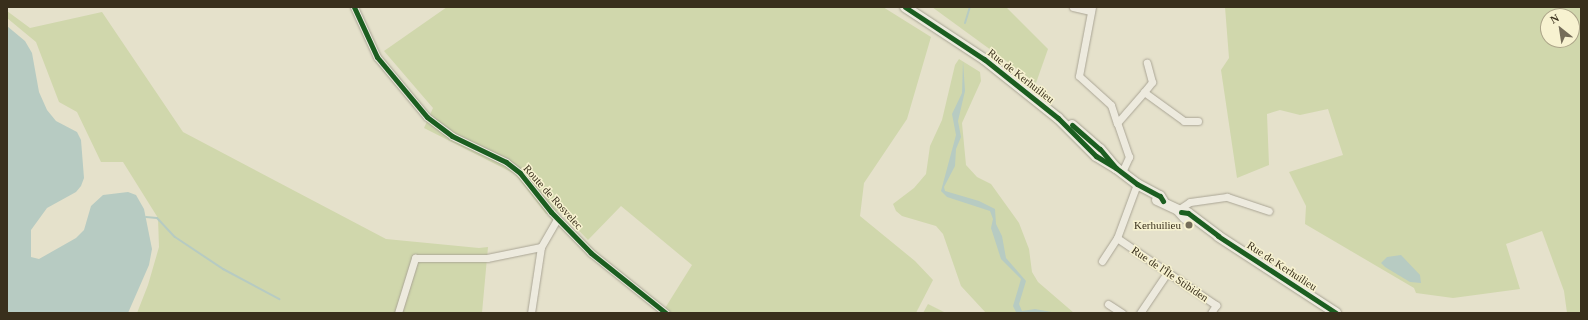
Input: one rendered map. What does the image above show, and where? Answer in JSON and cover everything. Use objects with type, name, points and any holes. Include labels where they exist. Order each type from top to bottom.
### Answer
[{"type":"main road","name":"Rue de Kerhuilieu","points":[[905,7],[972,51],[1058,118],[1091,152],[1109,166],[1119,170],[1139,185],[1144,192],[1180,211],[1200,228],[1218,236],[1336,313]]},
{"type":"street","name":"Route de Rosvelec","points":[[354,7],[377,57],[427,117],[452,136],[506,162],[520,173],[557,219],[591,253],[666,313]]},
{"type":"street","points":[[1073,7],[1092,9],[1079,76],[1111,105],[1129,157],[1119,170]]},
{"type":"street","points":[[1117,123],[1152,82],[1146,64]]},
{"type":"street","points":[[1144,92],[1184,122],[1198,121]]},
{"type":"street","points":[[1102,261],[1117,238],[1139,185]]},
{"type":"street","points":[[1180,211],[1190,202],[1227,197],[1269,211]]},
{"type":"street","points":[[531,313],[541,246],[557,219]]},
{"type":"street","name":"Rue de l'Île Stibiden","points":[[1117,238],[1216,305],[1211,313]]},
{"type":"street","points":[[398,313],[415,258],[487,258],[541,246]]},
{"type":"street","points":[[1140,313],[1167,273]]},
{"type":"street","points":[[1108,304],[1122,313]]},
{"type":"green space","points":[[447,7],[883,7],[931,37],[907,119],[864,183],[860,216],[915,261],[933,280],[916,313],[662,313],[692,265],[621,206],[588,240],[559,210],[546,214],[515,174],[424,128],[433,108],[384,51]]},
{"type":"green space","points":[[932,7],[1006,7],[1048,49],[1036,83]]},
{"type":"green space","points":[[1225,7],[1581,7],[1581,313],[1567,313],[1564,291],[1542,231],[1506,244],[1520,289],[1453,298],[1416,293],[1414,288],[1305,224],[1306,206],[1289,172],[1343,155],[1328,109],[1300,115],[1280,110],[1267,114],[1269,165],[1237,178],[1221,70],[1229,58]]},
{"type":"green space","points":[[7,11],[30,28],[102,12],[183,132],[386,239],[479,248],[488,247],[482,313],[137,313],[148,285],[159,247],[158,218],[123,162],[101,162],[77,112],[59,102],[36,42],[7,18]]},
{"type":"green space","points":[[959,59],[980,72],[981,81],[962,123],[966,165],[977,177],[991,184],[1019,223],[1029,249],[1032,272],[1038,282],[1074,313],[986,313],[961,286],[943,234],[936,226],[902,216],[896,211],[893,204],[914,188],[926,174],[930,146],[942,120],[955,65]]},
{"type":"green space","points":[[928,304],[946,313],[923,313]]},
{"type":"shaded area","points":[[7,26],[25,41],[32,53],[39,92],[47,110],[56,121],[77,132],[81,140],[84,178],[81,186],[76,192],[47,208],[31,230],[31,257],[39,259],[76,238],[84,230],[91,206],[103,195],[128,192],[136,195],[144,209],[152,249],[149,265],[128,313],[7,313]]},
{"type":"shaded area","points":[[963,61],[965,91],[958,121],[961,137],[956,149],[955,166],[944,187],[945,191],[979,201],[995,209],[996,224],[1002,236],[1006,258],[1026,281],[1019,304],[1022,311],[1035,309],[1057,313],[1016,312],[1013,306],[1021,279],[1001,259],[991,228],[993,219],[990,211],[947,197],[941,191],[956,135],[952,114],[962,93]]},
{"type":"shaded area","points":[[1401,255],[1420,275],[1421,283],[1410,282],[1381,263],[1387,257]]},
{"type":"waterway","points":[[965,23],[970,7]]},
{"type":"waterway","points":[[146,217],[157,218],[175,237],[223,269],[279,299]]},
{"type":"cycle path","points":[[354,7],[377,57],[427,117],[452,136],[506,162],[520,173],[551,212],[591,253],[666,313]]},
{"type":"cycle path","points":[[905,7],[984,59],[1058,118],[1096,156],[1116,168]]},
{"type":"cycle path","points":[[1072,125],[1100,149],[1116,168],[1137,184],[1160,196],[1163,201]]},
{"type":"cycle path","points":[[1181,212],[1188,213],[1218,236],[1336,313]]},
{"type":"place","name":"Kerhuilieu","points":[[1189,225]]}]
